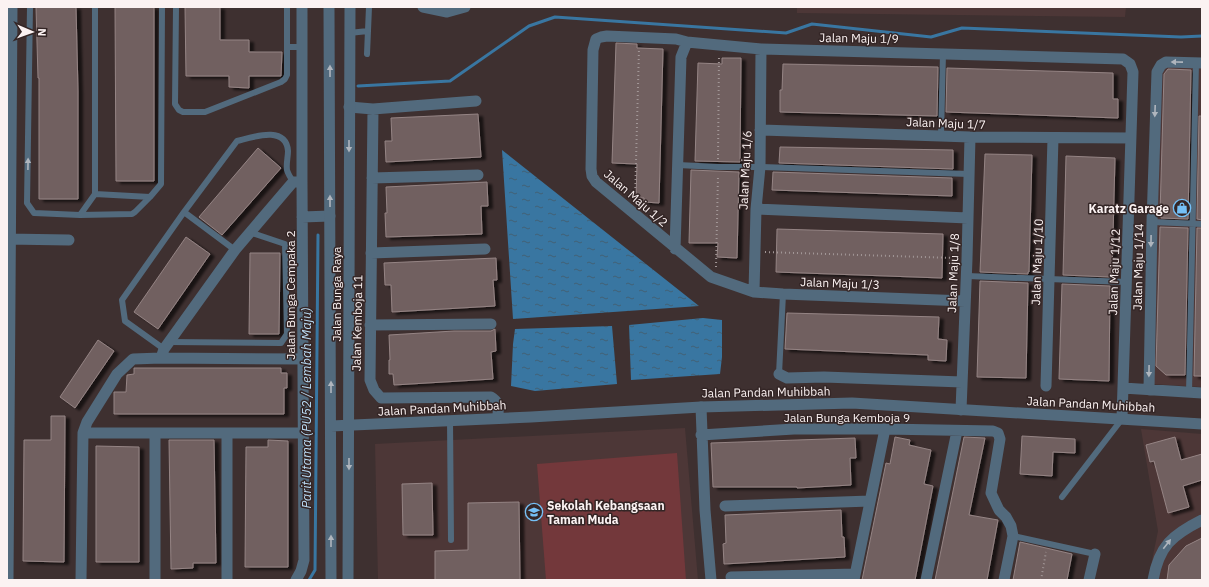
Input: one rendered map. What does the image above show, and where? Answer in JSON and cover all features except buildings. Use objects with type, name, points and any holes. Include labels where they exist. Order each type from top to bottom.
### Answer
[{"type":"street","points":[[8,580],[9,239],[12,7]]},
{"type":"street","name":"Jalan Bunga Cempaka 2","points":[[296,580],[301,571],[304,560],[302,217],[297,181],[302,7]]},
{"type":"street","name":"Jalan Bunga Raya","points":[[329,7],[331,580]]},
{"type":"street","name":"Jalan Bunga Raya","points":[[348,580],[351,107],[349,33],[350,7]]},
{"type":"street","points":[[422,7],[447,12],[464,7]]},
{"type":"street","name":"Jalan Maju 1/9","points":[[596,39],[601,36],[640,37],[676,39],[687,42],[761,48],[1123,59]]},
{"type":"street","name":"Jalan Maju 1/2","points":[[596,39],[594,50],[592,176],[596,182],[635,216],[675,249],[711,277],[716,279]]},
{"type":"street","points":[[675,249],[681,57],[687,42]]},
{"type":"street","name":"Jalan Maju 1/6","points":[[754,292],[756,209],[760,167],[761,48]]},
{"type":"street","name":"Jalan Maju 1/12","points":[[1122,418],[1133,72],[1130,64],[1123,59]]},
{"type":"street","name":"Jalan Maju 1/14","points":[[1149,390],[1152,222],[1157,72],[1161,65],[1166,62],[1199,62]]},
{"type":"street","points":[[351,107],[370,109],[476,101]]},
{"type":"street","name":"Jalan Kemboja 11","points":[[370,109],[372,178],[370,380],[374,390],[381,398],[491,396],[498,404],[498,418]]},
{"type":"street","name":"Jalan Maju 1/7","points":[[760,130],[970,137],[1131,138]]},
{"type":"street","name":"Jalan Maju 1/8","points":[[961,410],[967,276],[970,137]]},
{"type":"street","name":"Jalan Maju 1/10","points":[[1046,386],[1053,138]]},
{"type":"street","points":[[372,178],[478,175]]},
{"type":"street","points":[[165,350],[249,232],[297,181]]},
{"type":"street","points":[[756,209],[968,218]]},
{"type":"street","points":[[302,217],[330,216]]},
{"type":"street","points":[[9,239],[69,240]]},
{"type":"street","points":[[371,253],[484,249]]},
{"type":"street","name":"Jalan Maju 1/3","points":[[716,279],[754,292],[965,301]]},
{"type":"street","points":[[370,325],[492,324]]},
{"type":"street","points":[[81,580],[83,433],[87,422],[117,374],[133,359],[165,350],[303,360]]},
{"type":"street","points":[[780,374],[787,378],[824,377],[962,382]]},
{"type":"street","points":[[1123,388],[1202,394]]},
{"type":"street","name":"Jalan Pandan Muhibbah","points":[[331,426],[701,407],[852,403],[1202,424]]},
{"type":"street","points":[[701,407],[705,510],[711,580]]},
{"type":"street","points":[[731,577],[854,577],[885,429]]},
{"type":"street","name":"Jalan Bunga Kemboja 9","points":[[701,435],[794,430],[885,429],[994,431],[998,433],[1000,439],[991,493],[999,510],[1006,516],[1011,526],[1013,536]]},
{"type":"street","points":[[926,580],[957,430]]},
{"type":"street","points":[[83,433],[303,433]]},
{"type":"street","points":[[155,433],[155,580]]},
{"type":"street","points":[[227,433],[227,580]]},
{"type":"street","points":[[725,506],[870,502]]},
{"type":"street","points":[[1153,580],[1161,552],[1172,538],[1202,520]]},
{"type":"street","points":[[1004,580],[1013,536]]},
{"type":"street","points":[[1089,580],[1095,554]]},
{"type":"lane","points":[[30,7],[27,203],[34,213],[80,214],[132,214],[161,184],[162,7]]},
{"type":"lane","points":[[80,214],[95,194],[95,7]]},
{"type":"lane","points":[[176,7],[175,104],[179,110],[183,112],[205,112],[281,82],[285,79],[287,74],[287,7]]},
{"type":"lane","points":[[367,54],[369,7]]},
{"type":"lane","points":[[349,33],[368,31]]},
{"type":"lane","points":[[287,47],[302,47]]},
{"type":"lane","points":[[941,136],[943,53]]},
{"type":"lane","points":[[1189,393],[1192,224],[1199,62]]},
{"type":"lane","points":[[249,232],[285,244],[287,334],[281,343],[165,350],[125,321],[122,300],[184,212],[237,141],[270,134],[277,135],[284,139],[287,146],[287,171],[297,181]]},
{"type":"lane","points":[[678,165],[969,174]]},
{"type":"lane","points":[[95,194],[150,197]]},
{"type":"lane","points":[[184,212],[235,250]]},
{"type":"lane","points":[[1152,222],[1202,224]]},
{"type":"lane","points":[[967,276],[1127,282]]},
{"type":"lane","points":[[780,374],[783,294]]},
{"type":"lane","points":[[1062,497],[1122,418]]},
{"type":"lane","points":[[450,420],[451,540]]},
{"type":"lane","points":[[1013,536],[1095,554]]},
{"type":"path","points":[[635,216],[640,37]]},
{"type":"path","points":[[756,252],[967,259]]},
{"type":"path","points":[[1041,580],[1048,543]]},
{"type":"shaded area","points":[[797,7],[1126,7],[1125,17],[797,13]]},
{"type":"shaded area","points":[[1163,67],[1202,67],[1202,387],[1152,384],[1161,74]]},
{"type":"shaded area","name":"Sekolah Kebangsaan Taman Muda","points":[[685,428],[698,580],[378,580],[375,444]]},
{"type":"shaded area","points":[[1141,429],[1202,434],[1202,580],[1148,580],[1158,531]]},
{"type":"shaded area","points":[[677,453],[686,580],[546,580],[537,464]]},
{"type":"water","points":[[502,150],[699,306],[513,319]]},
{"type":"water","points":[[703,318],[722,320],[722,357],[720,374],[631,380],[629,325]]},
{"type":"water","points":[[612,326],[617,384],[535,391],[511,386],[515,329]]},
{"type":"waterway","points":[[358,86],[450,81],[529,26],[555,17],[786,33],[812,24],[931,37],[962,28],[1181,37],[1202,36]]},
{"type":"waterway","name":"Parit Utama (PU52 / Lembah Maju)","points":[[309,580],[315,570],[318,235]]},
{"type":"place","name":"Karatz Garage","points":[[1182,208]]},
{"type":"place","name":"Sekolah Kebangsaan Taman Muda","points":[[534,512]]}]
